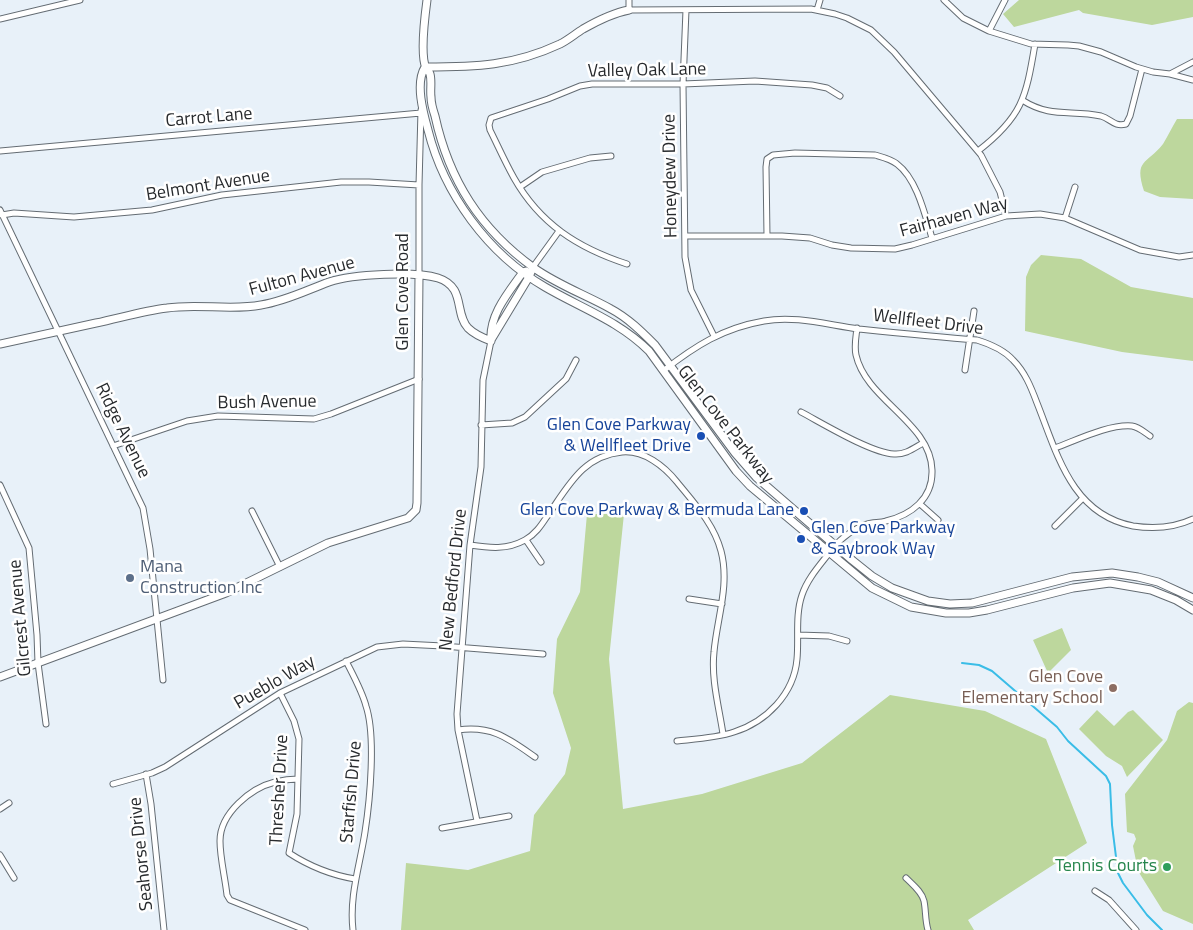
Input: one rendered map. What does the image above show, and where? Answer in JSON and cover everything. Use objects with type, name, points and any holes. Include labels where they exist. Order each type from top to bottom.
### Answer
[{"type":"main road","name":"Glen Cove Road","points":[[427,0],[423,34],[425,67],[430,74],[431,98]]},
{"type":"main road","points":[[425,67],[476,67],[521,59],[562,43],[583,29],[613,14],[629,10]]},
{"type":"main road","name":"Glen Cove Road","points":[[421,92],[420,74],[425,67]]},
{"type":"main road","name":"Glen Cove Parkway","points":[[421,92],[430,137],[439,161],[457,199],[475,226],[497,250],[526,275],[546,288],[608,319],[649,351],[705,430],[750,486],[872,588],[896,601],[925,610],[946,613],[969,613],[1073,588],[1110,584],[1151,590],[1176,600],[1193,610]]},
{"type":"main road","name":"Glen Cove Parkway","points":[[431,98],[444,151],[466,198],[482,220],[533,267],[558,283],[612,310],[633,324],[655,345],[735,453],[756,477],[882,583],[904,594],[928,601],[950,604],[972,603],[1072,577],[1112,573],[1158,582],[1193,598]]},
{"type":"main road","name":"New Bedford Drive","points":[[491,341],[490,331],[499,307],[533,267]]},
{"type":"main road","name":"Glen Cove Road","points":[[280,567],[328,543],[411,516],[416,510],[419,275]]},
{"type":"main road","name":"Fulton Avenue","points":[[0,344],[168,308],[239,308],[262,305],[288,299],[322,285],[347,278],[419,275],[442,280],[451,286],[455,290],[464,323],[468,328],[491,341]]},
{"type":"main road","points":[[0,677],[226,593],[280,567]]},
{"type":"street","points":[[0,19],[80,0]]},
{"type":"street","points":[[629,0],[629,10],[817,10],[847,18],[870,30],[894,52],[978,151],[1000,192],[1006,216]]},
{"type":"street","points":[[817,10],[820,0]]},
{"type":"street","points":[[944,0],[963,18],[989,31],[1035,44],[1080,46],[1101,52],[1142,69],[1193,80]]},
{"type":"street","points":[[989,31],[1005,0]]},
{"type":"street","name":"Honeydew Drive","points":[[686,10],[683,84],[686,256],[689,283],[714,336]]},
{"type":"street","points":[[978,151],[1004,129],[1015,114],[1029,79],[1035,44]]},
{"type":"street","points":[[1170,74],[1193,62]]},
{"type":"street","points":[[1022,100],[1042,110],[1056,113],[1088,114],[1104,117],[1120,126],[1126,124],[1130,116],[1142,69]]},
{"type":"street","name":"Valley Oak Lane","points":[[627,264],[590,250],[559,231],[534,207],[514,179],[490,130],[491,118],[580,86],[592,84],[755,82],[812,85],[827,88],[840,96]]},
{"type":"street","name":"Glen Cove Road","points":[[419,275],[421,92]]},
{"type":"street","name":"Carrot Lane","points":[[0,151],[346,118],[421,113]]},
{"type":"street","points":[[767,236],[766,167],[768,159],[773,155],[804,153],[874,155],[886,158],[896,164],[912,182],[923,208],[932,238]]},
{"type":"street","points":[[520,187],[542,172],[590,158],[611,156]]},
{"type":"street","name":"Belmont Avenue","points":[[1,212],[45,216],[89,216],[152,210],[222,195],[341,182],[419,186]]},
{"type":"street","points":[[1065,218],[1075,187]]},
{"type":"street","name":"Ridge Avenue","points":[[1,212],[140,500],[146,518],[163,680]]},
{"type":"street","name":"Fairhaven Way","points":[[685,236],[810,238],[832,245],[874,249],[895,248],[1006,216],[1040,214],[1065,218],[1140,250],[1179,256],[1193,255]]},
{"type":"street","name":"New Bedford Drive","points":[[533,267],[559,231]]},
{"type":"street","points":[[965,370],[974,311]]},
{"type":"street","name":"Wellfleet Drive","points":[[663,371],[690,350],[714,336],[764,320],[804,320],[857,328],[977,340],[995,346],[1012,358],[1018,365],[1029,384],[1064,472],[1083,498],[1098,511],[1110,518],[1142,527],[1171,526],[1193,519]]},
{"type":"street","points":[[677,741],[740,730],[758,721],[783,698],[795,671],[801,597],[813,574],[835,545],[858,528],[870,523],[901,517],[920,504],[928,491],[932,469],[928,451],[905,421],[869,382],[856,355],[857,328]]},
{"type":"street","name":"New Bedford Drive","points":[[477,821],[458,730],[457,714],[470,545],[481,467],[483,380],[491,341]]},
{"type":"street","points":[[481,425],[512,423],[525,417],[566,379],[576,360]]},
{"type":"street","name":"Bush Avenue","points":[[113,446],[187,421],[218,416],[319,418],[419,379]]},
{"type":"street","points":[[801,412],[838,432],[886,453],[896,454],[910,451],[923,443]]},
{"type":"street","points":[[1055,448],[1110,428],[1133,426],[1150,436]]},
{"type":"street","points":[[470,545],[496,548],[506,547],[526,540],[542,525],[574,478],[593,460],[613,453],[630,452],[647,457],[663,468],[675,479],[699,509],[711,528],[724,563],[724,586],[713,662],[723,734]]},
{"type":"street","name":"Gilcrest Avenue","points":[[0,486],[29,548],[38,663],[46,724]]},
{"type":"street","points":[[1055,526],[1083,498]]},
{"type":"street","points":[[920,504],[938,520]]},
{"type":"street","points":[[252,511],[280,567]]},
{"type":"street","points":[[526,540],[541,562]]},
{"type":"street","points":[[689,599],[722,604]]},
{"type":"street","points":[[798,634],[829,636],[847,641]]},
{"type":"street","name":"Pueblo Way","points":[[113,784],[165,767],[280,693],[366,651],[390,645],[462,647],[543,654]]},
{"type":"street","name":"Starfish Drive","points":[[346,661],[366,704],[371,752],[366,823],[355,879],[352,906],[353,930]]},
{"type":"street","name":"Thresher Drive","points":[[280,693],[297,729],[299,739],[297,814],[289,853],[337,876],[355,879]]},
{"type":"street","points":[[458,730],[490,730],[514,742],[535,758]]},
{"type":"street","name":"Seahorse Drive","points":[[146,774],[151,804],[164,930]]},
{"type":"street","points":[[298,779],[275,782],[245,798],[227,818],[222,828],[220,841],[227,895],[230,900],[305,930]]},
{"type":"street","points":[[0,809],[9,803]]},
{"type":"street","points":[[442,828],[509,816]]},
{"type":"street","points":[[0,855],[14,878]]},
{"type":"street","points":[[906,878],[922,896],[924,901],[924,919],[928,930]]},
{"type":"street","points":[[1095,891],[1109,900],[1136,930]]},
{"type":"green space","points":[[1019,0],[1193,0],[1193,17],[1152,25],[1083,13],[1079,10],[1014,27],[1003,14]]},
{"type":"green space","points":[[1177,119],[1193,119],[1193,199],[1160,197],[1144,191],[1141,181],[1140,173],[1143,163],[1163,144]]},
{"type":"green space","points":[[1041,255],[1081,259],[1131,287],[1193,298],[1193,361],[1122,352],[1025,331],[1026,277],[1031,265]]},
{"type":"green space","points":[[587,514],[624,514],[609,659],[623,809],[702,794],[802,763],[890,695],[985,711],[1046,739],[1087,843],[968,920],[974,930],[401,930],[406,863],[468,870],[530,851],[534,815],[565,774],[571,748],[553,693],[557,639],[580,592]]},
{"type":"green space","points":[[1062,628],[1071,650],[1048,673],[1033,640]]},
{"type":"green space","points":[[1189,702],[1193,703],[1193,924],[1163,911],[1138,871],[1133,846],[1136,839],[1134,834],[1127,832],[1125,794],[1167,740],[1177,711]]},
{"type":"green space","points":[[1097,710],[1114,726],[1128,712],[1133,710],[1163,740],[1127,777],[1122,766],[1106,756],[1079,729]]},
{"type":"waterway","points":[[962,663],[979,665],[992,671],[1057,727],[1068,741],[1106,776],[1110,784],[1112,825],[1118,873],[1123,883],[1147,915],[1162,930]]},
{"type":"place","name":"Glen Cove Parkway & Wellfleet Drive","points":[[701,436]]},
{"type":"place","name":"Glen Cove Parkway & Bermuda Lane","points":[[804,511]]},
{"type":"place","name":"Glen Cove Parkway & Saybrook Way","points":[[801,539]]},
{"type":"place","name":"Mana Construction Inc","points":[[130,578]]},
{"type":"place","name":"Glen Cove Elementary School","points":[[1113,688]]},
{"type":"place","name":"Tennis Courts","points":[[1167,867]]}]
